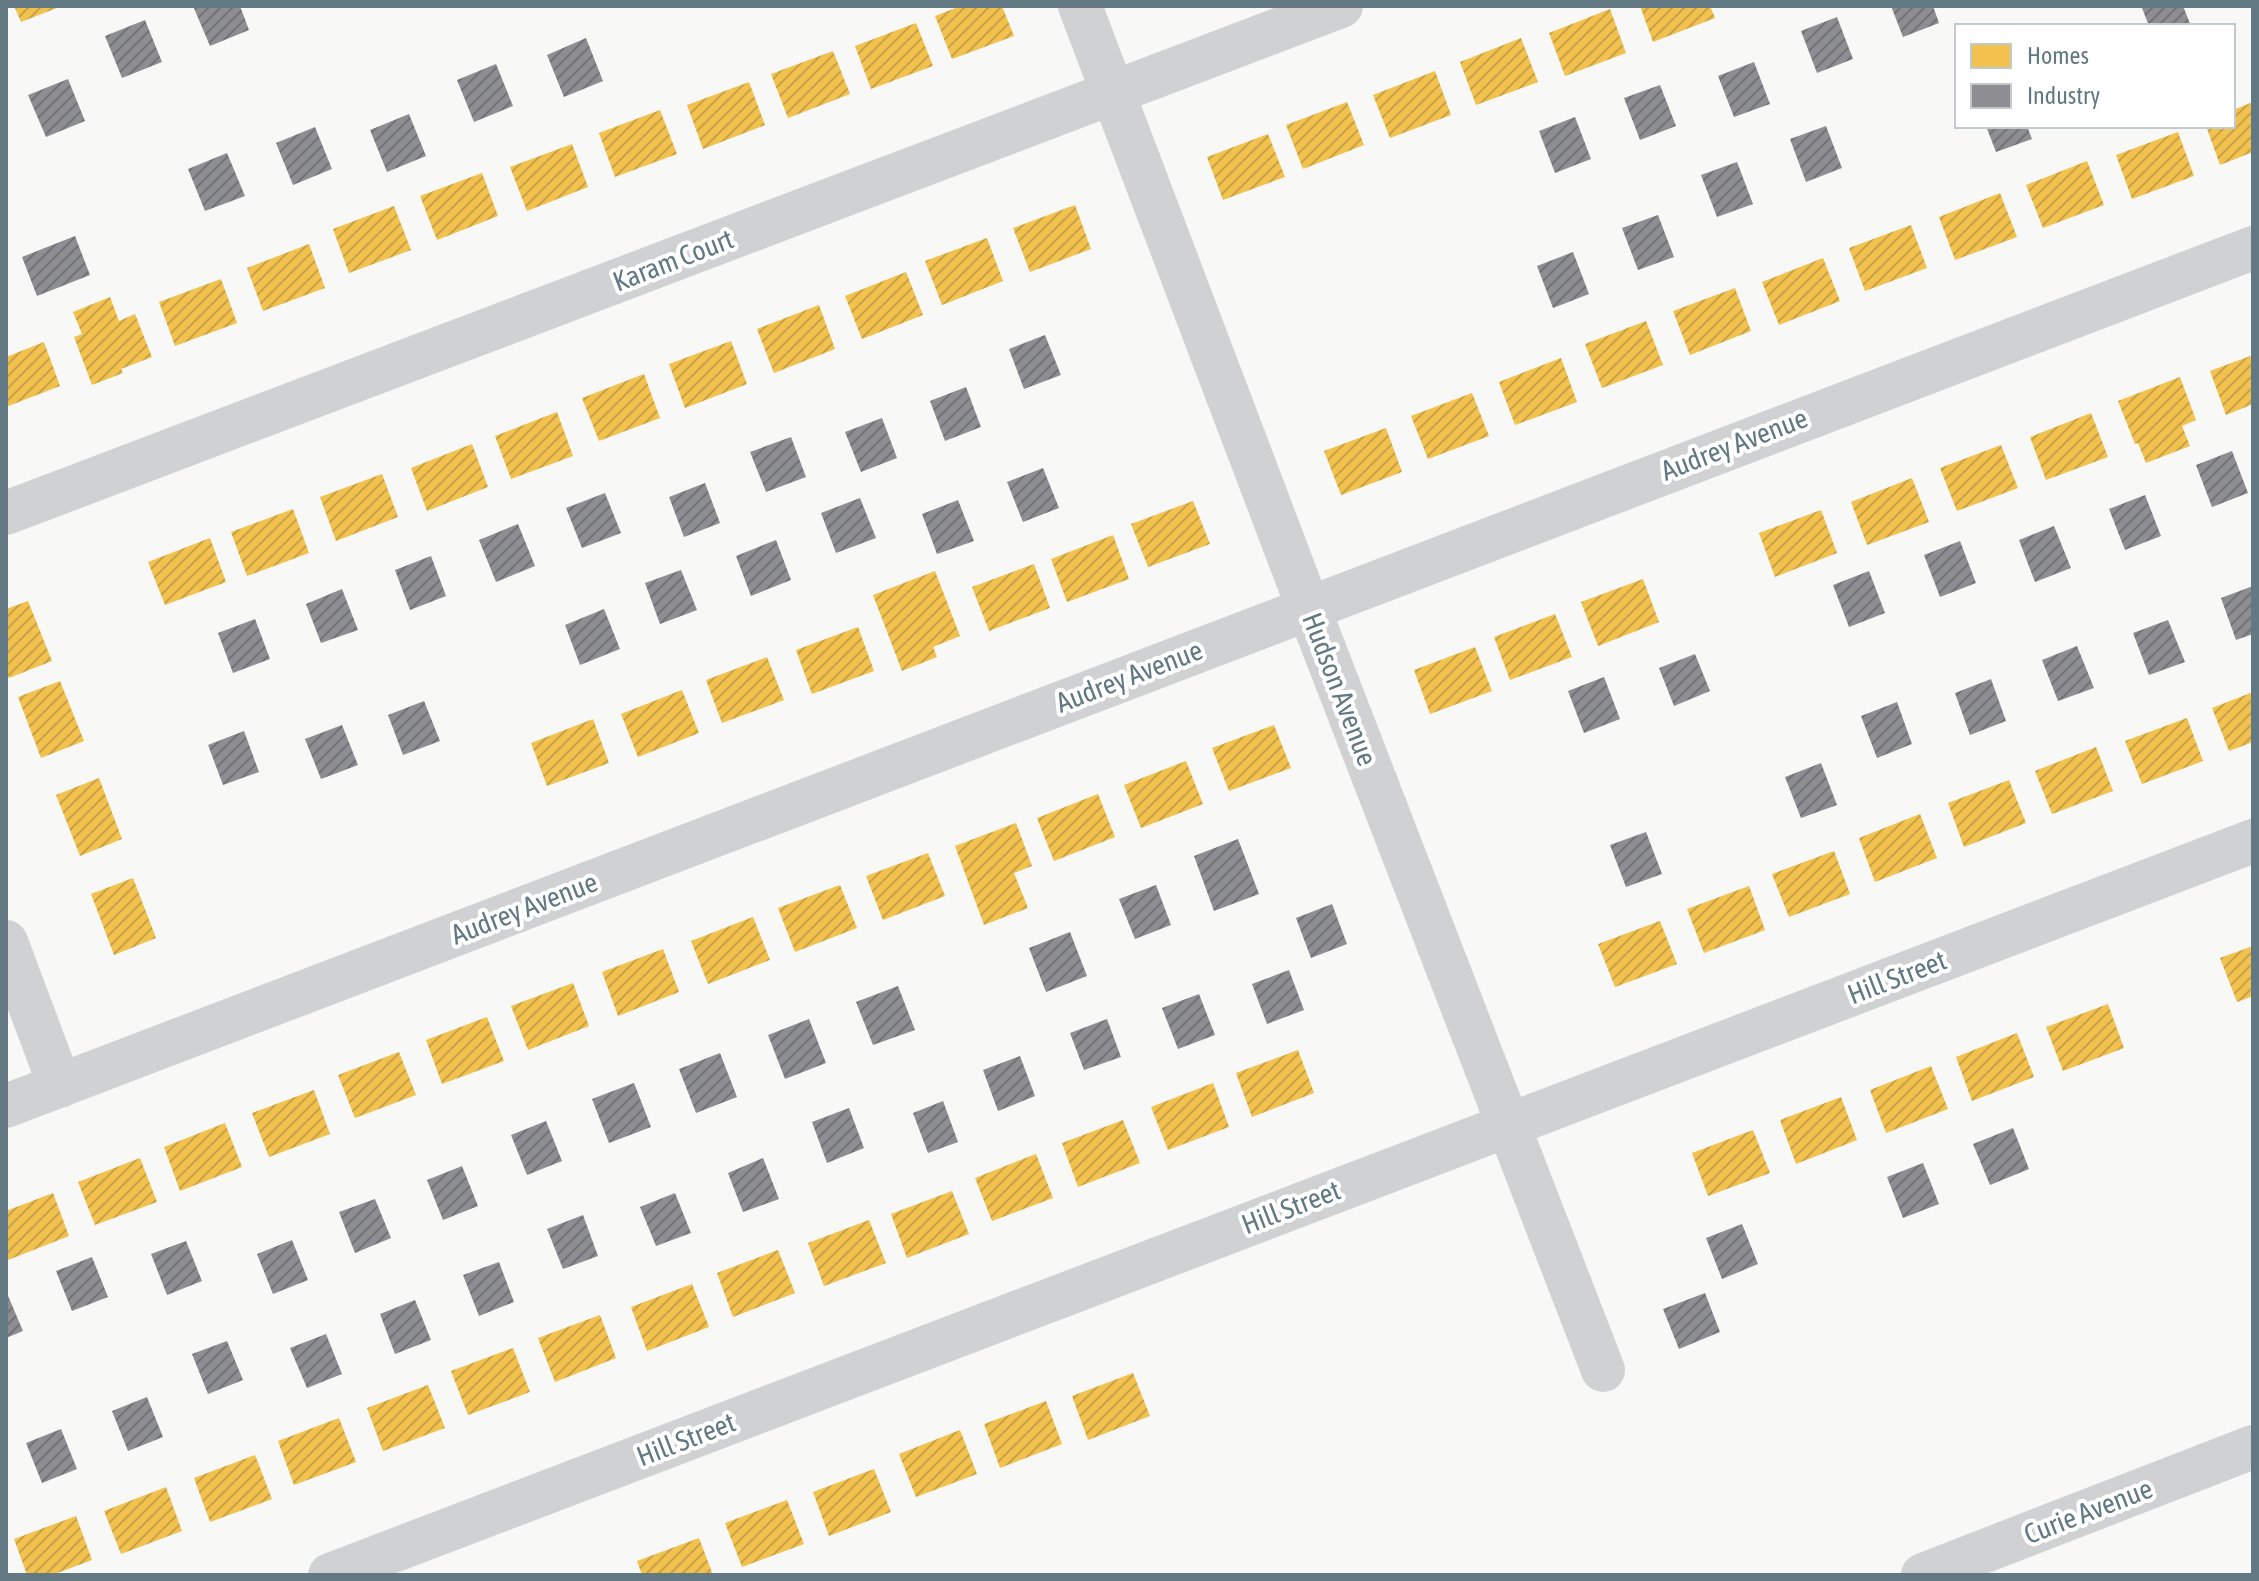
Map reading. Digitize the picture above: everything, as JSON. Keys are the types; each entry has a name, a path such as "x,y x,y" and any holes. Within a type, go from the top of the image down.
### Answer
{"street":[{"name":"Hudson Avenue","path":"1080,6 1603,1370"},
{"name":"Karam Court","path":"6,513 1341,6"},
{"name":"Audrey Avenue","path":"6,1106 2253,248"},
{"name":"Hill Street","path":"330,1575 2253,841"},
{"path":"6,942 60,1086"},
{"name":"Curie Avenue","path":"1923,1575 2253,1447"}],"building: Homes":[{"path":"14,6 62,6 21,22"},
{"path":"961,6 1002,6 1014,36 952,59 935,16"},
{"path":"1640,6 1710,6 1715,18 1653,42"},
{"path":"1610,9 1626,53 1565,76 1549,33"},
{"path":"916,23 933,66 871,89 855,46"},
{"path":"1521,38 1538,82 1476,105 1460,62"},
{"path":"833,51 850,94 788,118 771,74"},
{"path":"1435,71 1451,115 1390,138 1373,95"},
{"path":"749,82 765,125 703,149 687,105"},
{"path":"1347,102 1364,145 1303,169 1286,125"},
{"path":"2253,102 2253,152 2220,165 2207,128 2235,128 2235,109"},
{"path":"660,110 677,154 615,177 599,133"},
{"path":"2178,132 2194,176 2132,199 2116,155"},
{"path":"1268,134 1285,177 1223,200 1207,157"},
{"path":"572,144 588,187 527,211 510,167"},
{"path":"2087,161 2104,205 2043,228 2026,185"},
{"path":"482,173 498,216 437,240 420,196"},
{"path":"2000,193 2017,237 1955,260 1939,217"},
{"path":"1075,205 1091,249 1030,272 1013,228"},
{"path":"394,206 411,250 349,273 333,229"},
{"path":"1911,225 1927,268 1865,291 1849,248"},
{"path":"987,238 1003,281 942,305 925,261"},
{"path":"309,244 325,288 263,311 247,268"},
{"path":"1823,258 1840,301 1779,325 1762,282"},
{"path":"906,272 923,315 862,339 845,296"},
{"path":"221,279 237,323 175,346 159,302"},
{"path":"1735,288 1751,331 1690,355 1673,311"},
{"path":"110,297 119,321 135,314 152,357 92,385 74,337 82,334 73,312"},
{"path":"819,305 835,349 774,373 757,329"},
{"path":"1646,321 1663,365 1602,388 1585,344"},
{"path":"731,341 747,384 685,408 669,364"},
{"path":"44,342 60,386 6,407 6,357"},
{"path":"2253,355 2253,404 2226,415 2210,371"},
{"path":"1561,358 1577,402 1515,425 1499,382"},
{"path":"644,374 660,418 599,441 582,398"},
{"path":"2180,377 2196,420 2182,426 2190,446 2146,463 2118,401"},
{"path":"1472,393 1489,436 1428,459 1411,416"},
{"path":"557,412 573,456 511,479 495,436"},
{"path":"2091,413 2108,457 2046,480 2030,437"},
{"path":"1386,428 1402,472 1341,495 1324,451"},
{"path":"472,444 488,487 427,511 411,468"},
{"path":"2001,445 2018,488 1957,511 1940,468"},
{"path":"382,474 398,517 336,541 320,497"},
{"path":"1912,478 1929,522 1867,545 1851,502"},
{"path":"1193,501 1210,544 1148,567 1131,524"},
{"path":"293,509 309,553 247,576 231,532"},
{"path":"1821,510 1837,553 1775,577 1759,533"},
{"path":"1113,535 1129,579 1067,602 1051,559"},
{"path":"210,538 226,582 165,605 148,562"},
{"path":"1034,564 1050,608 989,631 972,587"},
{"path":"935,571 960,636 933,647 937,657 902,671 873,595"},
{"path":"1643,579 1659,622 1598,646 1581,602"},
{"path":"28,601 52,661 9,678 6,671 6,609"},
{"path":"1555,614 1572,657 1510,680 1494,637"},
{"path":"858,627 874,671 812,694 796,650"},
{"path":"1475,647 1492,691 1430,714 1414,670"},
{"path":"767,657 784,700 722,723 706,680"},
{"path":"60,681 84,741 41,758 18,697"},
{"path":"682,690 699,733 638,757 621,714"},
{"path":"2253,692 2253,742 2229,751 2212,708"},
{"path":"2187,718 2203,761 2142,784 2125,741"},
{"path":"593,719 609,763 547,786 531,743"},
{"path":"1274,725 1291,768 1229,791 1212,748"},
{"path":"2096,747 2113,791 2052,814 2035,771"},
{"path":"1186,761 1203,804 1141,828 1124,785"},
{"path":"99,778 122,839 80,856 56,795"},
{"path":"2009,780 2026,823 1964,847 1948,803"},
{"path":"1098,794 1115,837 1054,861 1037,818"},
{"path":"1920,814 1937,858 1875,882 1859,838"},
{"path":"1016,823 1032,866 1014,873 1028,908 984,925 955,846"},
{"path":"1834,851 1850,894 1789,917 1772,874"},
{"path":"928,853 945,896 883,920 866,876"},
{"path":"133,878 156,938 114,955 91,894"},
{"path":"840,885 857,928 795,952 778,908"},
{"path":"1749,886 1765,930 1704,953 1687,909"},
{"path":"753,917 770,960 708,984 691,941"},
{"path":"1660,921 1677,964 1615,987 1598,944"},
{"path":"2253,946 2253,996 2237,1002 2220,958"},
{"path":"663,949 679,992 618,1016 602,972"},
{"path":"573,983 589,1026 528,1050 511,1006"},
{"path":"2108,1004 2124,1048 2063,1071 2046,1027"},
{"path":"487,1017 504,1061 442,1084 426,1040"},
{"path":"2017,1033 2034,1077 1972,1101 1956,1057"},
{"path":"1298,1050 1314,1093 1252,1117 1236,1073"},
{"path":"399,1052 416,1095 355,1118 338,1075"},
{"path":"1931,1066 1948,1109 1886,1133 1870,1090"},
{"path":"1213,1083 1229,1127 1168,1150 1151,1107"},
{"path":"314,1090 330,1134 269,1157 252,1113"},
{"path":"1841,1097 1857,1140 1796,1164 1780,1120"},
{"path":"1123,1120 1140,1163 1078,1187 1062,1143"},
{"path":"225,1123 242,1167 180,1191 164,1147"},
{"path":"1753,1130 1770,1173 1708,1196 1692,1153"},
{"path":"1036,1154 1053,1198 992,1221 975,1178"},
{"path":"140,1158 157,1202 95,1225 78,1182"},
{"path":"952,1191 969,1234 907,1258 891,1214"},
{"path":"53,1193 69,1236 8,1260 6,1211"},
{"path":"869,1220 886,1263 824,1286 808,1243"},
{"path":"778,1250 795,1293 733,1317 717,1273"},
{"path":"692,1284 709,1327 647,1351 631,1307"},
{"path":"600,1315 616,1358 555,1382 538,1338"},
{"path":"513,1348 530,1392 468,1415 451,1371"},
{"path":"1133,1373 1150,1416 1088,1440 1072,1396"},
{"path":"428,1385 445,1428 383,1451 367,1408"},
{"path":"1046,1401 1062,1444 1000,1468 984,1424"},
{"path":"339,1418 356,1462 294,1485 278,1441"},
{"path":"960,1430 977,1474 916,1497 899,1454"},
{"path":"255,1455 272,1499 210,1522 194,1478"},
{"path":"874,1469 891,1512 829,1536 813,1492"},
{"path":"166,1487 182,1531 121,1554 104,1511"},
{"path":"787,1500 804,1544 742,1567 725,1523"},
{"path":"76,1516 92,1560 52,1575 27,1575 14,1539"},
{"path":"699,1538 713,1575 642,1575 637,1561"}],"building: Industry":[{"path":"193,6 240,6 249,30 210,46"},
{"path":"1891,6 1933,6 1939,23 1903,37"},
{"path":"2183,6 2190,24 2148,24 2142,8"},
{"path":"1837,17 1853,59 1817,73 1801,31"},
{"path":"145,20 162,62 122,78 105,36"},
{"path":"586,38 603,81 564,97 547,55"},
{"path":"1754,62 1770,104 1734,117 1718,76"},
{"path":"496,64 513,106 474,122 457,80"},
{"path":"68,79 85,121 46,137 28,95"},
{"path":"1660,85 1676,126 1640,140 1624,98"},
{"path":"409,114 426,156 387,172 370,130"},
{"path":"1575,117 1591,159 1555,173 1539,131"},
{"path":"1826,126 1842,168 1806,182 1790,139"},
{"path":"315,127 332,169 293,185 276,143"},
{"path":"1987,128 2028,128 2032,139 1996,152"},
{"path":"227,153 245,196 205,211 188,169"},
{"path":"1737,162 1753,204 1717,217 1701,175"},
{"path":"1658,215 1674,257 1638,270 1622,228"},
{"path":"75,236 90,275 37,296 22,257"},
{"path":"1573,252 1589,294 1553,308 1537,266"},
{"path":"1045,335 1061,375 1024,389 1009,349"},
{"path":"966,387 981,427 945,441 930,401"},
{"path":"882,418 897,458 861,472 845,432"},
{"path":"791,437 806,477 766,492 750,452"},
{"path":"2232,451 2248,493 2212,507 2196,465"},
{"path":"1043,468 1059,508 1023,522 1007,482"},
{"path":"705,483 720,523 684,537 669,497"},
{"path":"605,493 621,533 582,548 566,508"},
{"path":"2145,495 2161,536 2125,550 2109,509"},
{"path":"860,498 876,538 836,553 821,513"},
{"path":"958,500 974,541 937,554 922,514"},
{"path":"518,524 535,566 496,582 479,540"},
{"path":"2054,526 2071,568 2035,582 2019,540"},
{"path":"776,540 791,580 751,596 736,556"},
{"path":"1960,541 1976,583 1940,597 1924,555"},
{"path":"431,556 446,596 410,610 395,570"},
{"path":"681,570 697,610 660,624 645,583"},
{"path":"1869,571 1885,613 1849,627 1833,585"},
{"path":"2253,586 2253,634 2236,640 2221,598"},
{"path":"342,589 358,630 321,643 306,604"},
{"path":"604,609 620,649 580,665 565,625"},
{"path":"255,619 270,659 233,673 218,633"},
{"path":"2168,620 2185,662 2149,675 2133,633"},
{"path":"2077,646 2094,688 2058,701 2042,660"},
{"path":"1695,654 1710,691 1674,706 1659,668"},
{"path":"1604,677 1620,719 1584,733 1568,691"},
{"path":"1991,679 2006,721 1970,735 1955,693"},
{"path":"424,701 440,741 403,755 388,715"},
{"path":"1897,702 1912,744 1877,758 1861,716"},
{"path":"342,725 358,765 321,779 305,739"},
{"path":"244,731 259,772 223,785 208,745"},
{"path":"1821,763 1837,805 1801,818 1785,777"},
{"path":"1646,832 1662,874 1626,887 1610,845"},
{"path":"1238,839 1259,894 1214,911 1194,856"},
{"path":"1156,885 1171,925 1135,939 1119,899"},
{"path":"1332,904 1347,944 1311,958 1296,918"},
{"path":"1070,932 1087,976 1046,992 1029,948"},
{"path":"1289,970 1304,1010 1267,1024 1252,984"},
{"path":"898,986 915,1030 873,1045 856,1002"},
{"path":"1199,994 1215,1035 1178,1049 1162,1008"},
{"path":"809,1019 826,1063 785,1079 768,1035"},
{"path":"1107,1019 1121,1057 1084,1070 1070,1033"},
{"path":"720,1053 737,1097 696,1113 679,1069"},
{"path":"1020,1056 1035,1096 998,1111 983,1070"},
{"path":"634,1083 651,1127 609,1143 592,1099"},
{"path":"943,1101 958,1142 928,1153 913,1113"},
{"path":"849,1108 864,1148 827,1163 812,1122"},
{"path":"546,1121 562,1161 527,1175 511,1135"},
{"path":"2013,1128 2029,1169 1990,1185 1973,1144"},
{"path":"763,1158 779,1199 743,1212 728,1173"},
{"path":"1923,1163 1939,1204 1903,1218 1887,1177"},
{"path":"462,1166 478,1206 443,1220 427,1180"},
{"path":"675,1193 691,1233 656,1246 640,1207"},
{"path":"375,1199 391,1238 355,1253 339,1212"},
{"path":"583,1215 598,1256 563,1269 547,1229"},
{"path":"1742,1224 1758,1264 1722,1279 1706,1238"},
{"path":"292,1240 308,1280 273,1294 257,1254"},
{"path":"186,1241 202,1281 167,1295 151,1254"},
{"path":"92,1257 108,1297 72,1311 56,1271"},
{"path":"499,1262 514,1302 479,1316 463,1275"},
{"path":"6,1291 23,1331 6,1338"},
{"path":"1705,1293 1720,1332 1679,1349 1663,1309"},
{"path":"415,1300 431,1340 395,1354 380,1314"},
{"path":"326,1334 342,1374 307,1388 290,1348"},
{"path":"227,1341 243,1380 208,1394 192,1354"},
{"path":"147,1397 163,1437 128,1451 112,1411"},
{"path":"61,1429 77,1469 42,1483 26,1443"}]}
